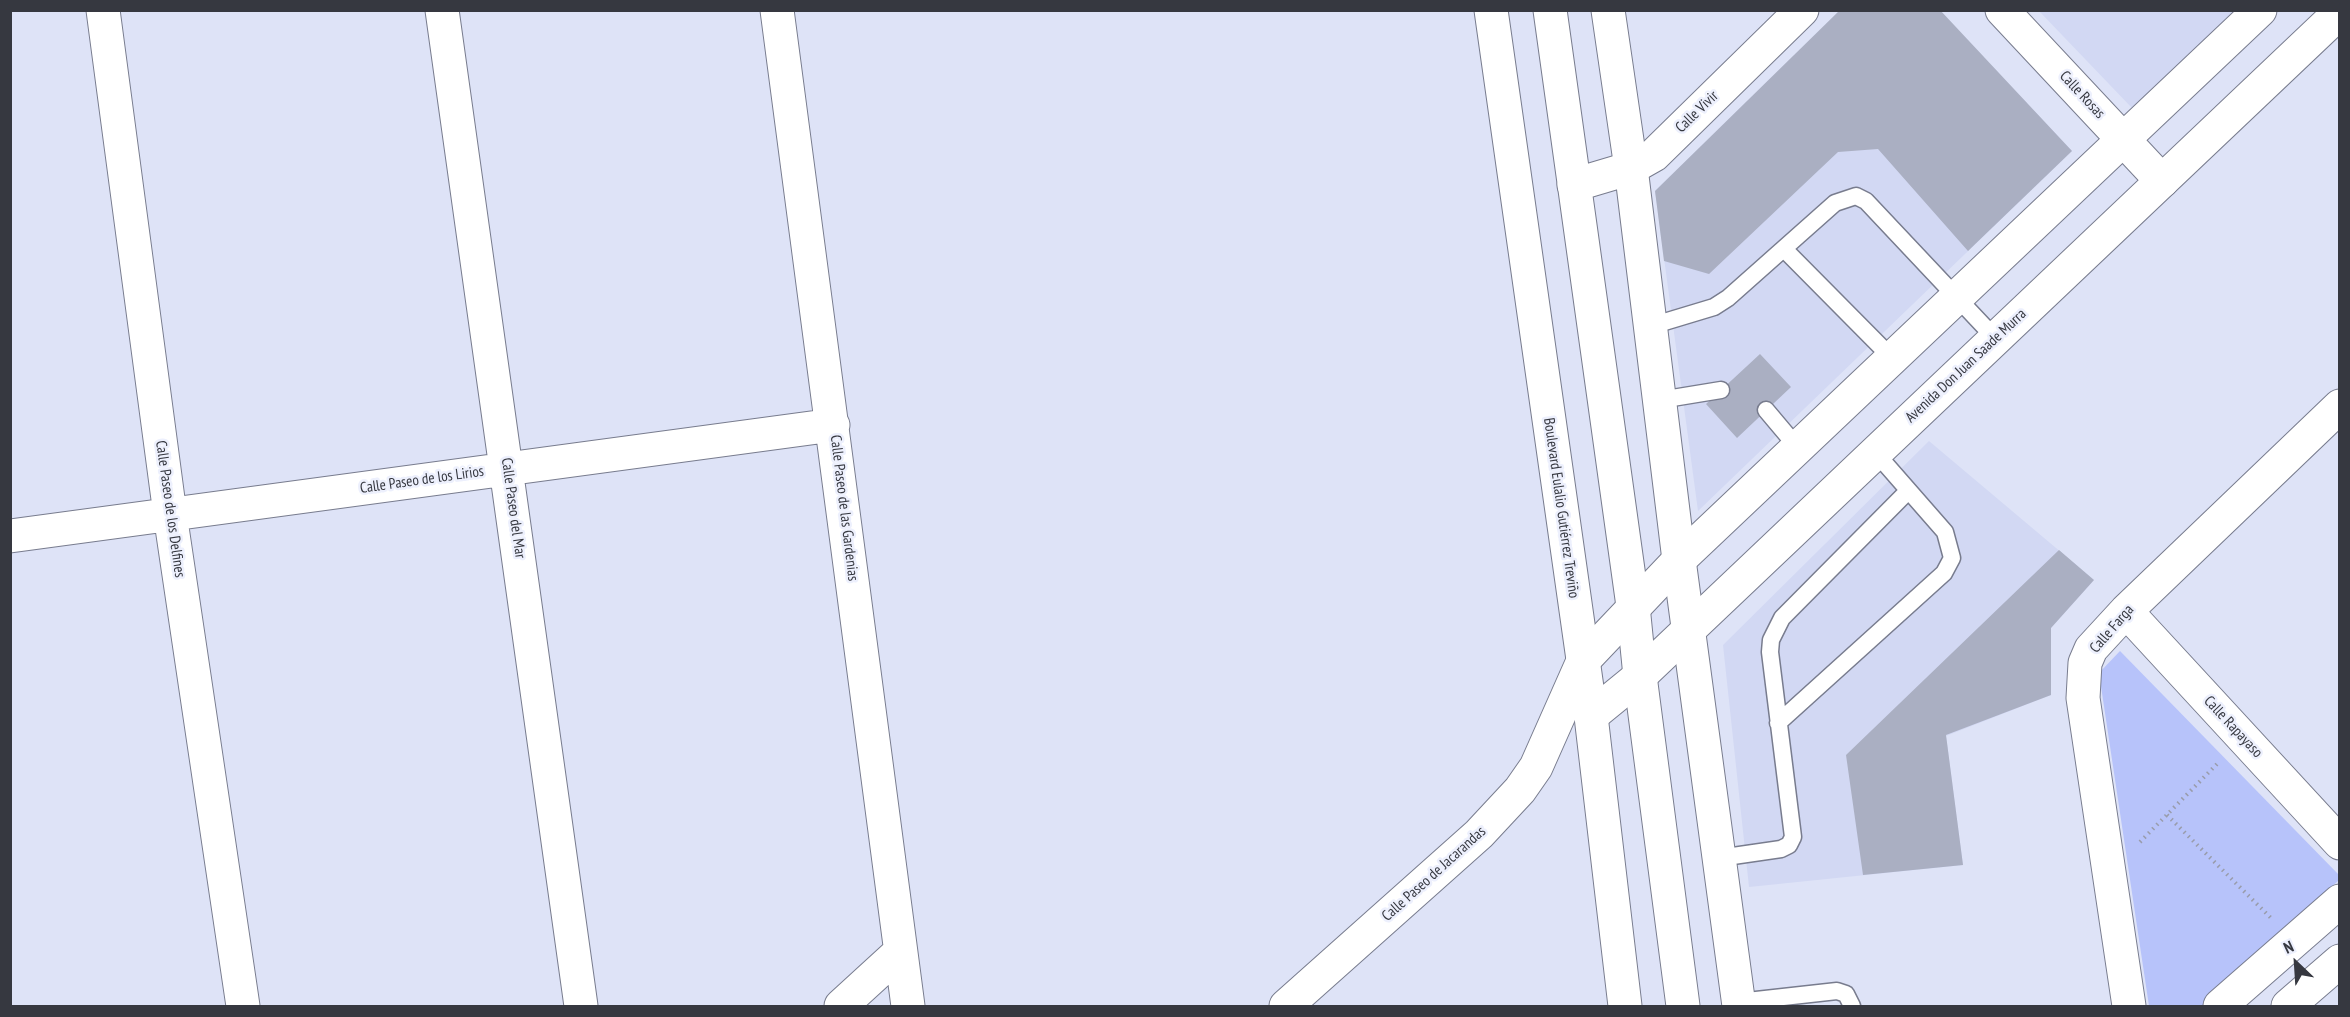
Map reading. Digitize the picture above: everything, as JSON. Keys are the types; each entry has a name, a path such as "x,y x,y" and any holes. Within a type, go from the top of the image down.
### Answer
{"street":[{"name":"Calle Paseo de los Delfines","path":"103,10 170,514 243,1006"},
{"name":"Calle Paseo del Mar","path":"442,10 581,1006"},
{"name":"Calle Paseo de las Gardenias","path":"777,10 908,1006"},
{"name":"Boulevard Eulalio Gutiérrez Treviño","path":"1491,10 1591,716 1625,1006"},
{"path":"1550,10 1633,606 1683,1006"},
{"path":"1608,10 1631,168 1679,560 1739,1004"},
{"name":"Calle Vivir","path":"1574,185 1631,168 1653,155 1802,10"},
{"name":"Calle Rosas","path":"2002,10 2162,181"},
{"path":"1583,661 1679,560 2260,10"},
{"name":"Avenida Don Juan Saade Murra","path":"1591,716 1640,676 2340,12"},
{"name":"Calle Farga","path":"2129,1006 2082,682 2085,663 2091,649 2127,610 2337,414"},
{"name":"Calle Paseo de los Lirios","path":"10,536 833,425"},
{"name":"Calle Rapayaso","path":"2127,610 2340,843"},
{"name":"Calle Paseo de Jacarandas","path":"1286,1006 1479,834 1513,798 1536,767 1583,661"},
{"path":"1555,721 1591,716"},
{"path":"2220,1006 2340,902"},
{"path":"841,1006 900,952"},
{"path":"2288,1006 2340,961"}],"lane":[{"path":"1651,326 1714,307 1835,203 1856,196 1866,201 1958,296 1995,338"},
{"path":"1784,249 1893,359"},
{"path":"1660,400 1721,390"},
{"path":"1766,410 1798,448"},
{"path":"1778,723 1944,573 1952,558 1945,532 1875,452"},
{"path":"1719,858 1781,849 1789,845 1793,837 1770,652 1775,630 1782,618 1908,491"},
{"path":"1739,1004 1837,991 1846,994 1852,1006"}],"path":[{"path":"2134,847 2224,757"},
{"path":"2167,815 2276,923"}],"shaded area":[{"path":"1840,11 1940,11 2072,151 1698,511 1655,191"},
{"path":"2039,11 2235,11 2132,108"},
{"path":"1929,441 2094,580 2051,628 2051,695 1946,736 1963,865 1749,887 1723,645"},
{"path":"2120,651 2339,875 2339,880 2204,1006 2149,1006 2099,673"}],"building":[{"path":"1840,10 1940,10 2072,151 1968,251 1878,149 1838,152 1709,274 1664,261 1655,191"},
{"path":"1760,354 1791,387 1737,438 1706,404"},
{"path":"2059,550 2094,580 2051,628 2051,695 1946,735 1963,865 1863,875 1846,755"}]}
